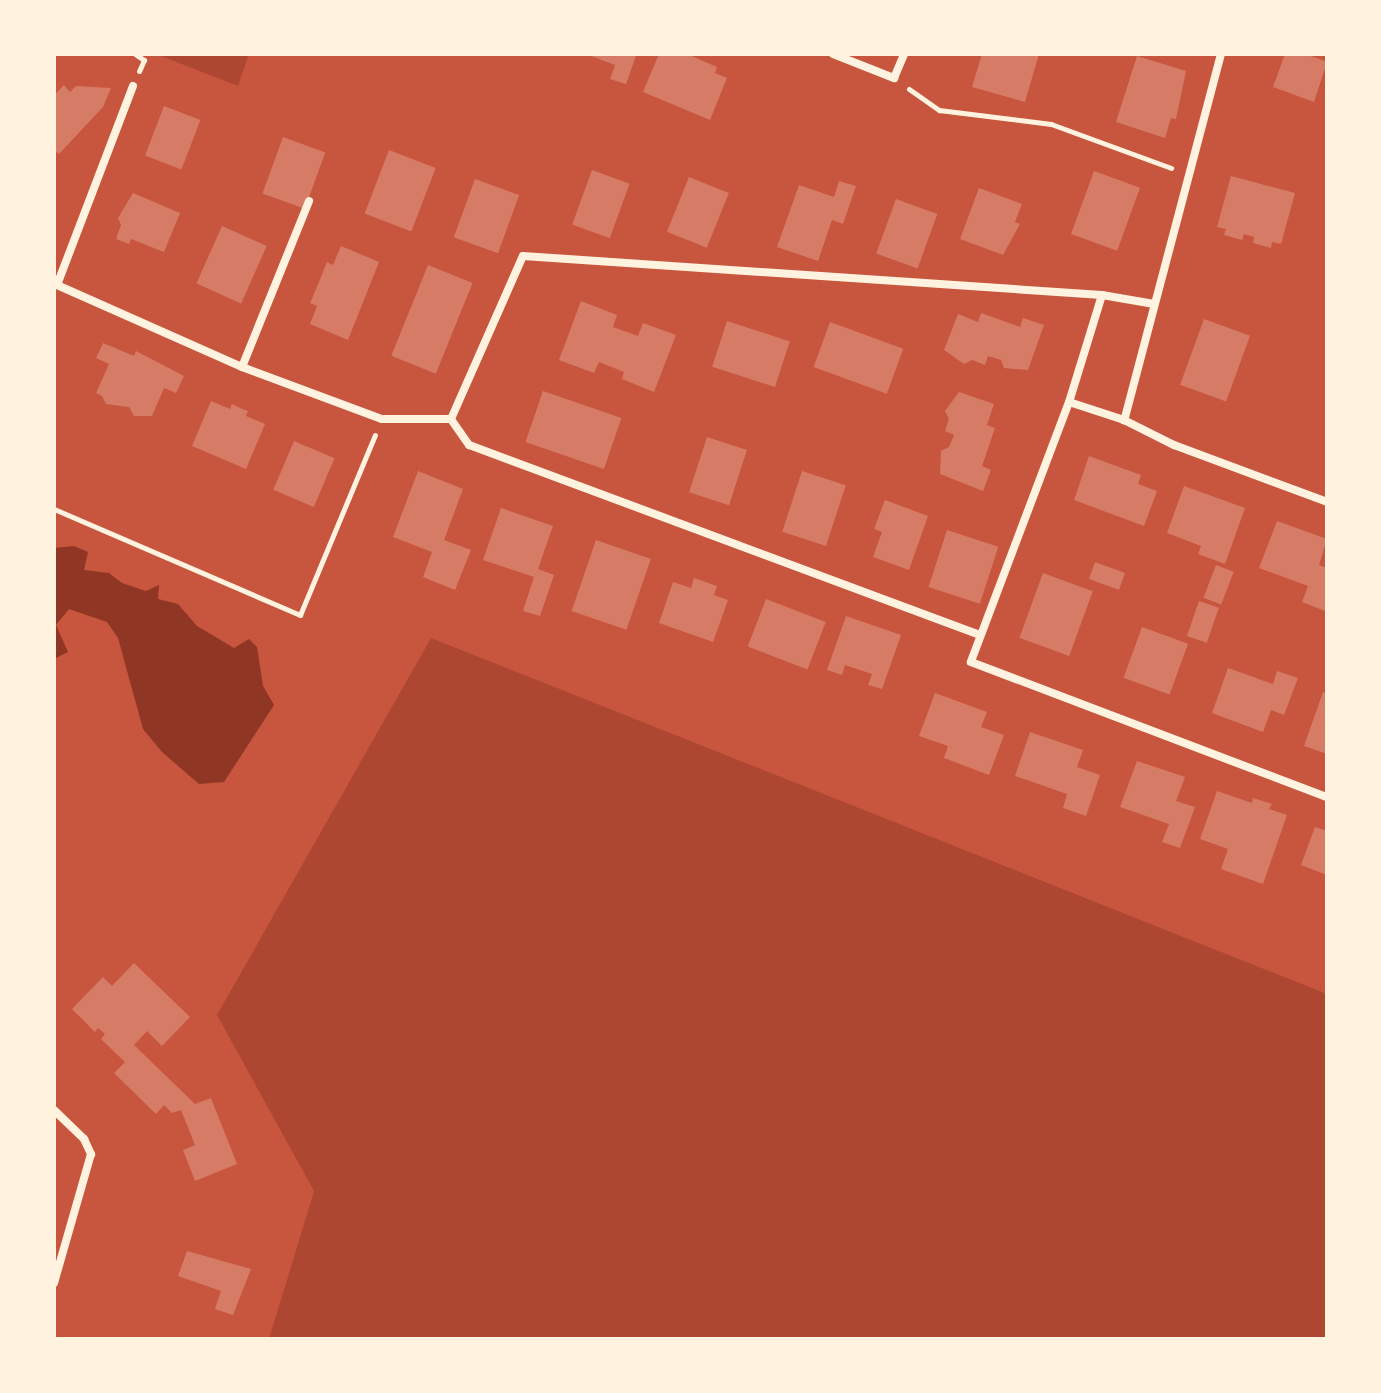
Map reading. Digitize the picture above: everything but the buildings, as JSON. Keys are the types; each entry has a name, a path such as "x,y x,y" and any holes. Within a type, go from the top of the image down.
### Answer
{"street":[{"path":"833,54 894,78 904,54"},
{"path":"1124,420 1221,54"},
{"path":"133,86 56,285 242,367 382,419 451,419"},
{"path":"242,367 309,201"},
{"path":"451,419 523,256 1102,295 1154,304"},
{"path":"1102,295 1069,402 971,662 1327,797"},
{"path":"1069,402 1124,420 1174,445 1327,502"},
{"path":"451,419 469,445 980,635"},
{"path":"54,1110 84,1139 91,1154 54,1283"}],"path":[{"path":"894,78 939,110 1051,124 1191,176"},
{"path":"54,509 300,615 382,419"}],"shaded area":[{"path":"156,54 249,54 238,86"},
{"path":"74,546 88,552 84,570 109,573 122,583 146,591 159,585 158,599 178,604 197,626 234,648 249,639 257,647 263,686 274,705 224,782 199,784 162,752 143,729 118,638 107,622 69,609 56,625 68,652 54,659 54,548"},
{"path":"431,638 1327,994 1327,1339 269,1339 314,1191 217,1015"}]}
